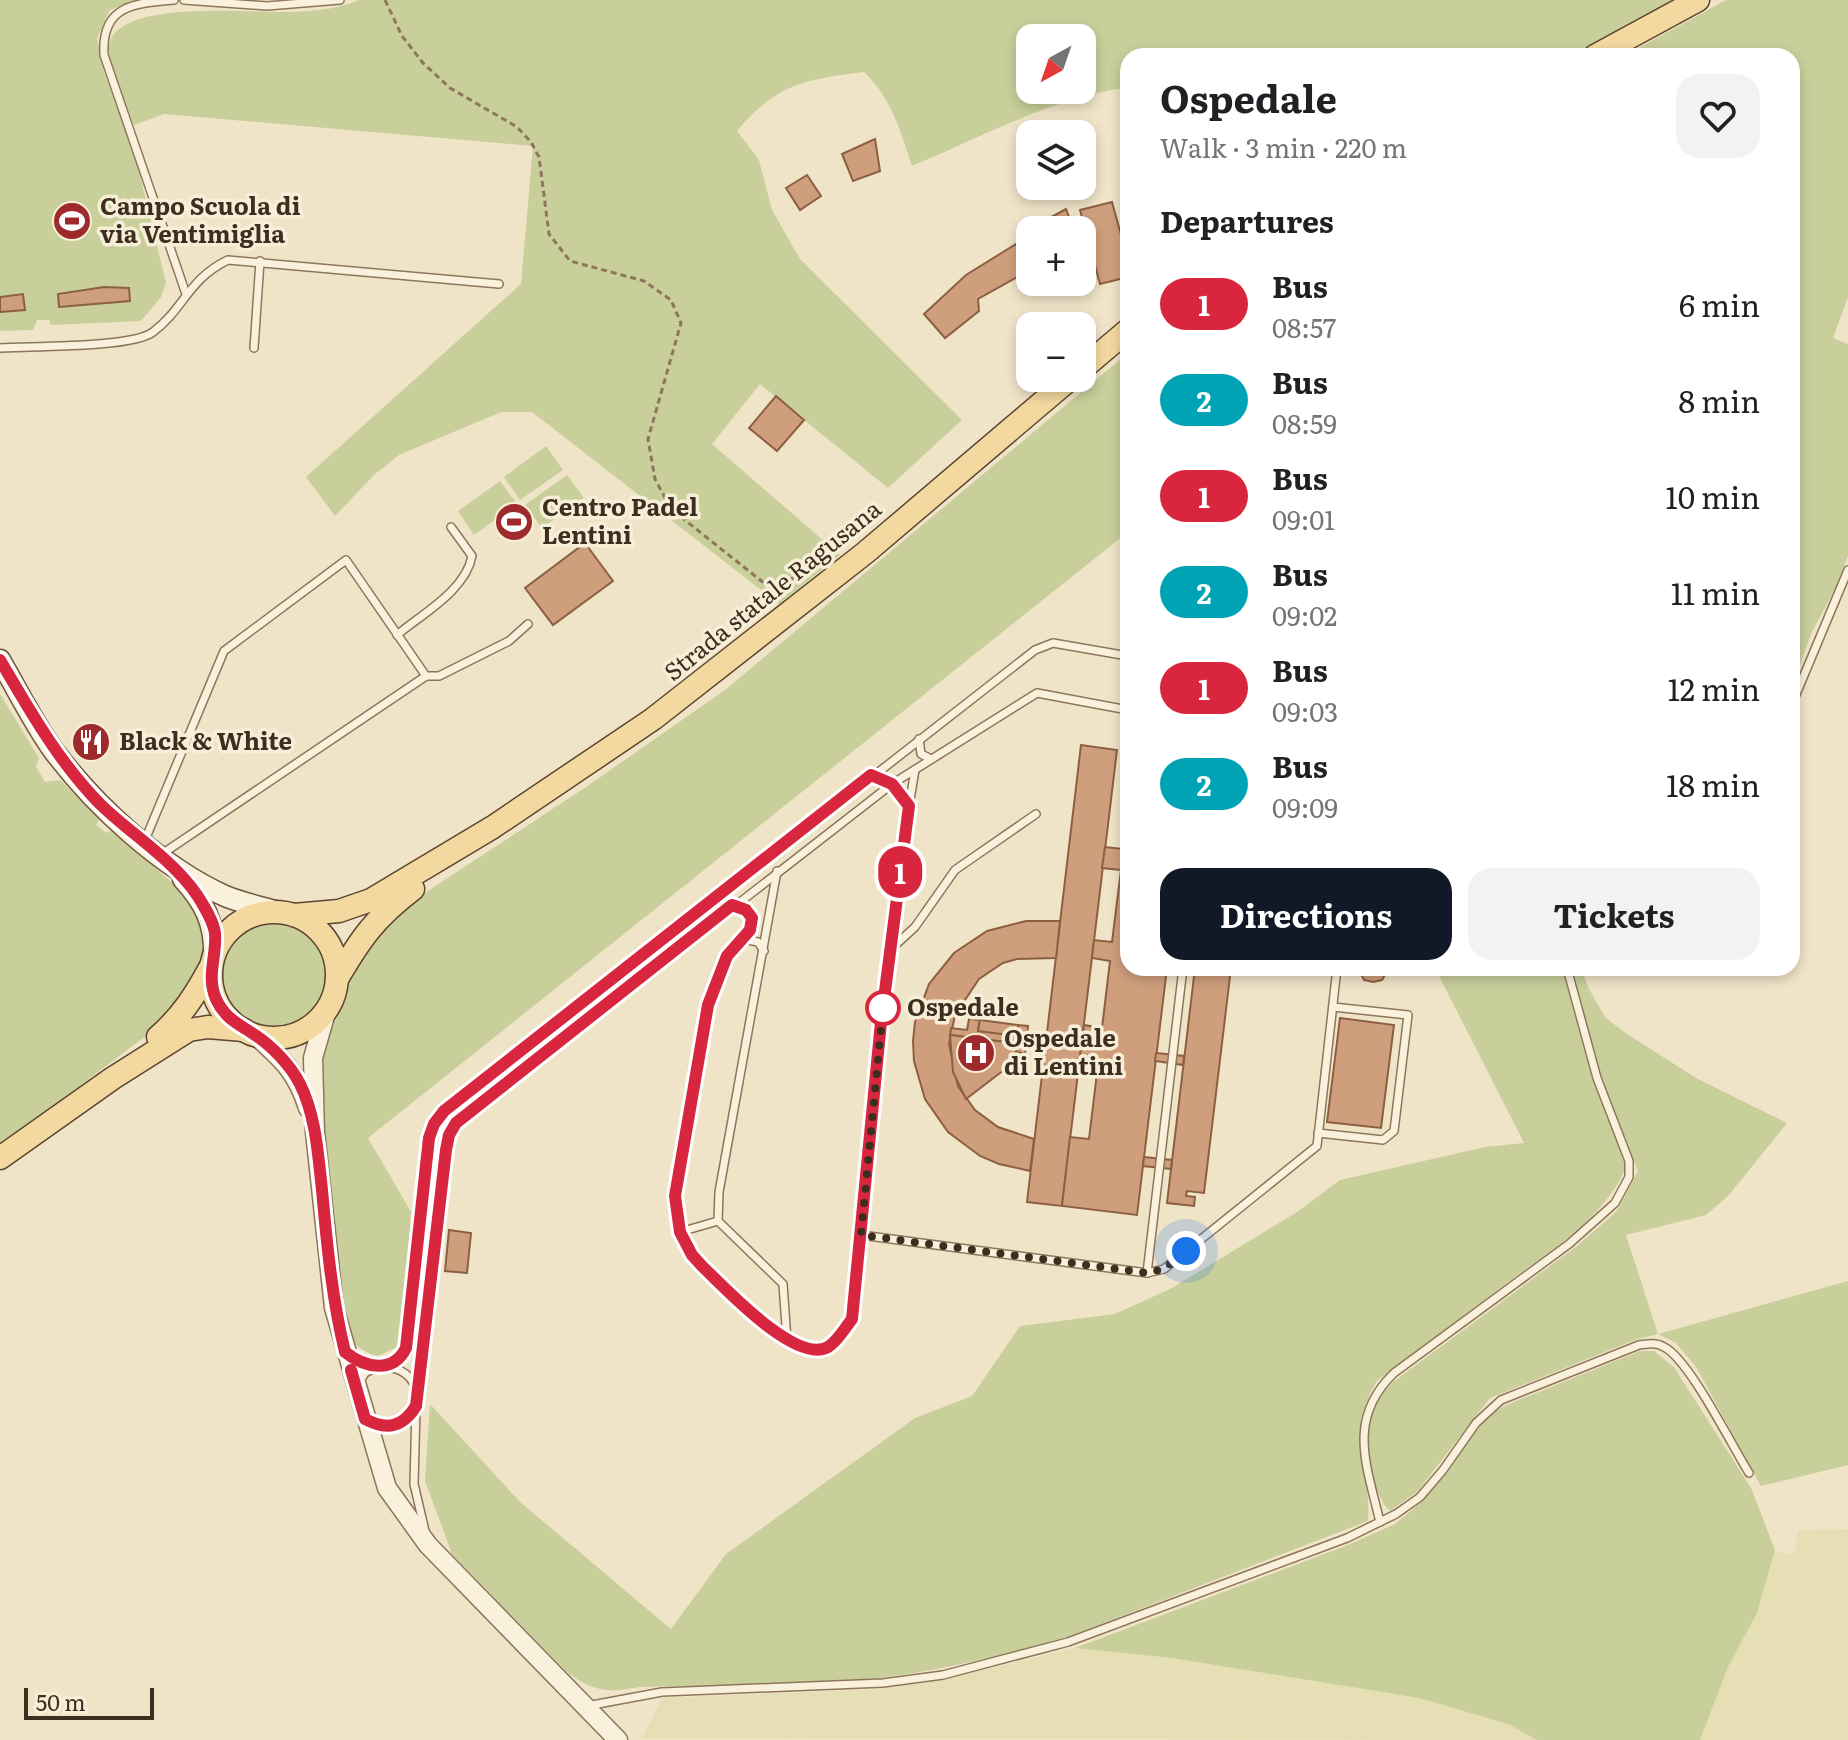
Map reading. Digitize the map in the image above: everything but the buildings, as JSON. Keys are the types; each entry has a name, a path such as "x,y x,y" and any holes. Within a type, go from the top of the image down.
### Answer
{"main road":[{"path":"1610,48 1698,0"},
{"path":"1096,357 1120,337"},
{"name":"Strada statale Ragusana","path":"493,827 653,719 763,636 1054,392"},
{"path":"0,660 52,748 102,806 164,858 229,898 286,913 313,925 328,942 335,957 337,979"},
{"path":"113,1078 177,1021 193,999 221,940 236,924 256,914 339,911 371,900 493,827"},
{"path":"0,1158 113,1078 189,1030 208,1027 277,1038 293,1035 313,1025 327,1009 337,979 380,914 493,827"},
{"path":"164,858 196,894 212,920 211,982 218,1003 231,1021 250,1033"}],"street":[{"path":"327,1009 313,1058 315,1132 334,1308 387,1488 428,1545 618,1740"},
{"path":"250,1033 289,1066 301,1085 315,1132"}],"lane":[{"path":"174,0 119,11 105,29 103,40 104,55 186,294"},
{"path":"184,0 267,6 340,0"},
{"path":"0,348 132,341 153,333 207,270 228,260 499,284"},
{"path":"254,348 260,261"},
{"path":"397,635 460,583 470,567 472,556 451,527"},
{"path":"144,842 224,651 346,560 426,676"},
{"path":"1800,685 1848,570"},
{"path":"164,858 426,676 439,676 509,641 528,624"},
{"path":"391,1365 401,1358 406,1348 429,1138 434,1124 444,1111 1035,650 1053,643 1120,655"},
{"path":"428,1545 414,1484 417,1390 446,1150 456,1123 777,870 892,784 931,759 1037,693 1120,709"},
{"path":"919,739 918,749 931,759"},
{"path":"732,905 746,910 752,918 750,930 727,956 708,1005 675,1196 680,1232 692,1255 702,1266 787,1340 811,1350 827,1348 852,1319 890,950 915,770"},
{"path":"871,775 892,784 909,806"},
{"path":"890,950 915,927 955,870 1036,814"},
{"path":"777,870 719,1192 718,1221 783,1284 787,1340"},
{"path":"743,939 758,942 764,951"},
{"path":"1147,1273 1182,976"},
{"path":"861,1235 1147,1273 1164,1269 1317,1146 1336,976"},
{"path":"1380,1522 1363,1439 1372,1398 1394,1373 1569,1244 1615,1203 1629,1177 1629,1161 1597,1078 1569,976"},
{"path":"1318,1133 1383,1140 1394,1131 1408,1015 1333,1007"},
{"path":"680,1232 718,1221"},
{"path":"585,1707 662,1692 849,1686 943,1675 1068,1642 1347,1538 1380,1522 1420,1497 1476,1423 1501,1400 1639,1345 1666,1347 1685,1367 1749,1473"},
{"path":"345,1352 366,1365 391,1365 412,1378 417,1390"},
{"path":"356,1387 365,1373 380,1365"},
{"path":"365,1419 379,1427 394,1427 408,1419 416,1406"}],"path":[{"path":"385,0 402,36 423,63 450,88 517,127 531,142 539,157 549,234 570,261 644,281 671,300 681,323 648,439 655,479 671,509 774,591 851,538"}],"shaded area":[{"path":"1848,1529 1848,1740 1700,1740 1728,1667 1757,1613 1775,1550 1786,1555 1795,1551 1798,1530"},
{"path":"1075,1648 1172,1658 1419,1698 1508,1724 1537,1740 642,1738 662,1698 885,1689 946,1679"}],"green space":[{"name":"Campo Scuola di via Ventimiglia","path":"0,0 138,0 110,10 97,38 104,72 135,155 166,283 161,297 141,321 51,325 49,320 37,320 33,330 0,331"},
{"path":"359,0 1675,0 1586,48 1120,48 1120,89 1096,94 1096,24 1016,24 1016,104 1058,104 912,166 888,104 864,72 793,86 765,103 737,131 759,160 772,210 800,259 962,420 888,488 760,384 712,444 840,555 779,604 532,412 501,412 399,455 375,474 335,516 306,477 521,284 533,146 164,114 134,125 110,57 109,49 115,33 130,23 179,12 301,12"},
{"path":"1726,0 1848,0 1848,297 1833,338 1848,344 1848,556 1800,665 1800,48 1639,48"},
{"path":"1120,360 1120,538 368,1138 411,1212 403,1328 397,1347 378,1356 360,1348 345,1322 322,1142 319,1060 348,973 396,912 586,787 725,690 1081,392 1096,392 1096,380"},
{"path":"546,446 563,470 520,500 504,477"},
{"path":"567,475 584,498 542,528 525,505"},
{"path":"500,481 517,504 474,535 458,511"},
{"path":"0,694 39,758 36,767 45,782 60,780 100,819 96,825 106,833 113,830 188,897 206,935 198,971 163,1023 0,1146"},
{"path":"275,923 295,927 312,938 323,955 327,975 323,995 312,1012 295,1023 275,1027 255,1023 238,1012 227,995 223,975 227,955 238,938 255,927"},
{"path":"1439,976 1564,976 1592,1078 1626,1167 1616,1186 1603,1204 1571,1235 1377,1381 1361,1419 1368,1521 1070,1636 932,1670 848,1681 619,1690 592,1687 566,1671 452,1554 425,1481 430,1404 520,1502 671,1629 726,1554 915,1418 972,1396 1020,1326 1115,1314 1172,1288 1297,1212 1340,1180 1485,1147 1524,1143"},
{"path":"1573,976 1584,976 1605,1017 1624,1032 1696,1078 1787,1123 1729,1195 1706,1215 1626,1235 1658,1334 1635,1340 1490,1398 1417,1492 1390,1511 1378,1493 1369,1450 1369,1423 1378,1400 1393,1382 1577,1246 1617,1211 1638,1171 1602,1078"},
{"path":"1848,1281 1848,1465 1761,1486 1696,1367 1676,1343 1658,1334"},
{"path":"1640,1351 1654,1351 1674,1367 1751,1488 1775,1550 1757,1613 1728,1667 1700,1740 1537,1740 1508,1724 1419,1698 1172,1658 1075,1648 1348,1545 1395,1524 1419,1504 1448,1472 1482,1420 1504,1406"}],"bus line":[{"name":"1","path":"0,660 52,748 79,782 102,806 167,861 196,894 212,920 215,933 211,976 218,1003 231,1021 255,1035 289,1066 301,1085 315,1132 334,1308 345,1352 366,1365 391,1365 401,1358 406,1348 429,1138 434,1124 444,1111 871,775 892,784 909,806 881,1022 852,1319 839,1337 827,1348 811,1350 787,1340 702,1266 692,1255 680,1232 675,1196 708,1005 727,956 750,930 752,918 746,910 732,905 456,1123 446,1150 416,1406 408,1419 394,1427 379,1427 365,1419 351,1370"}],"place":[{"name":"Campo Scuola di via Ventimiglia","path":"72,221"},
{"name":"Centro Padel Lentini","path":"514,522"},
{"name":"Black & White","path":"91,742"},
{"name":"Ospedale","path":"883,1008"},
{"name":"Ospedale di Lentini","path":"976,1053"}],"route":[{"path":"883,1008 884,998 861,1235 1147,1273 1164,1269 1186,1251"}]}
